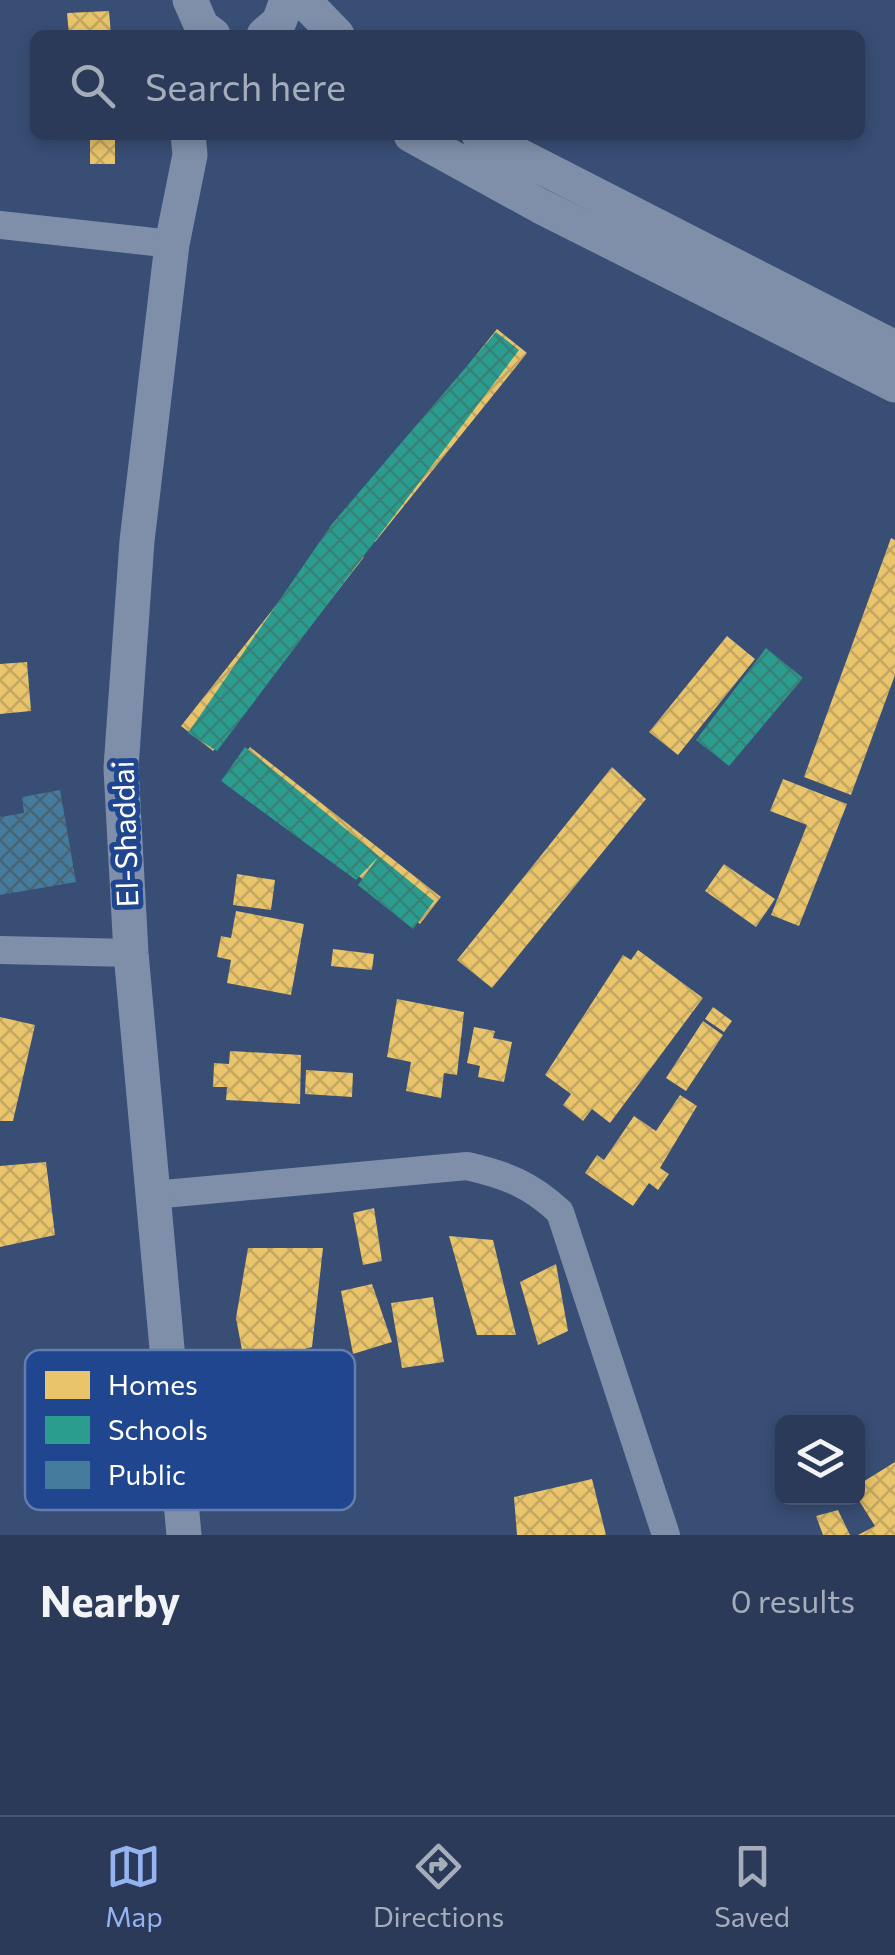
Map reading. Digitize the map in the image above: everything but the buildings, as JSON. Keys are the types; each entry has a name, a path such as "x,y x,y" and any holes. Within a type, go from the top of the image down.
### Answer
{"street":[{"path":"269,30 278,22 286,0"},
{"path":"303,0 332,30"},
{"path":"420,140 540,206 782,311 895,348"},
{"path":"488,140 782,311 895,385"},
{"name":"El-Shaddai","path":"167,1350 131,952 121,768 137,541 172,244 193,142"},
{"path":"0,225 172,244"},
{"path":"0,950 131,952"},
{"path":"153,1195 467,1166 507,1175 532,1187 560,1212 666,1535"},
{"name":"El-Shaddai","path":"182,1510 184,1535"}]}
